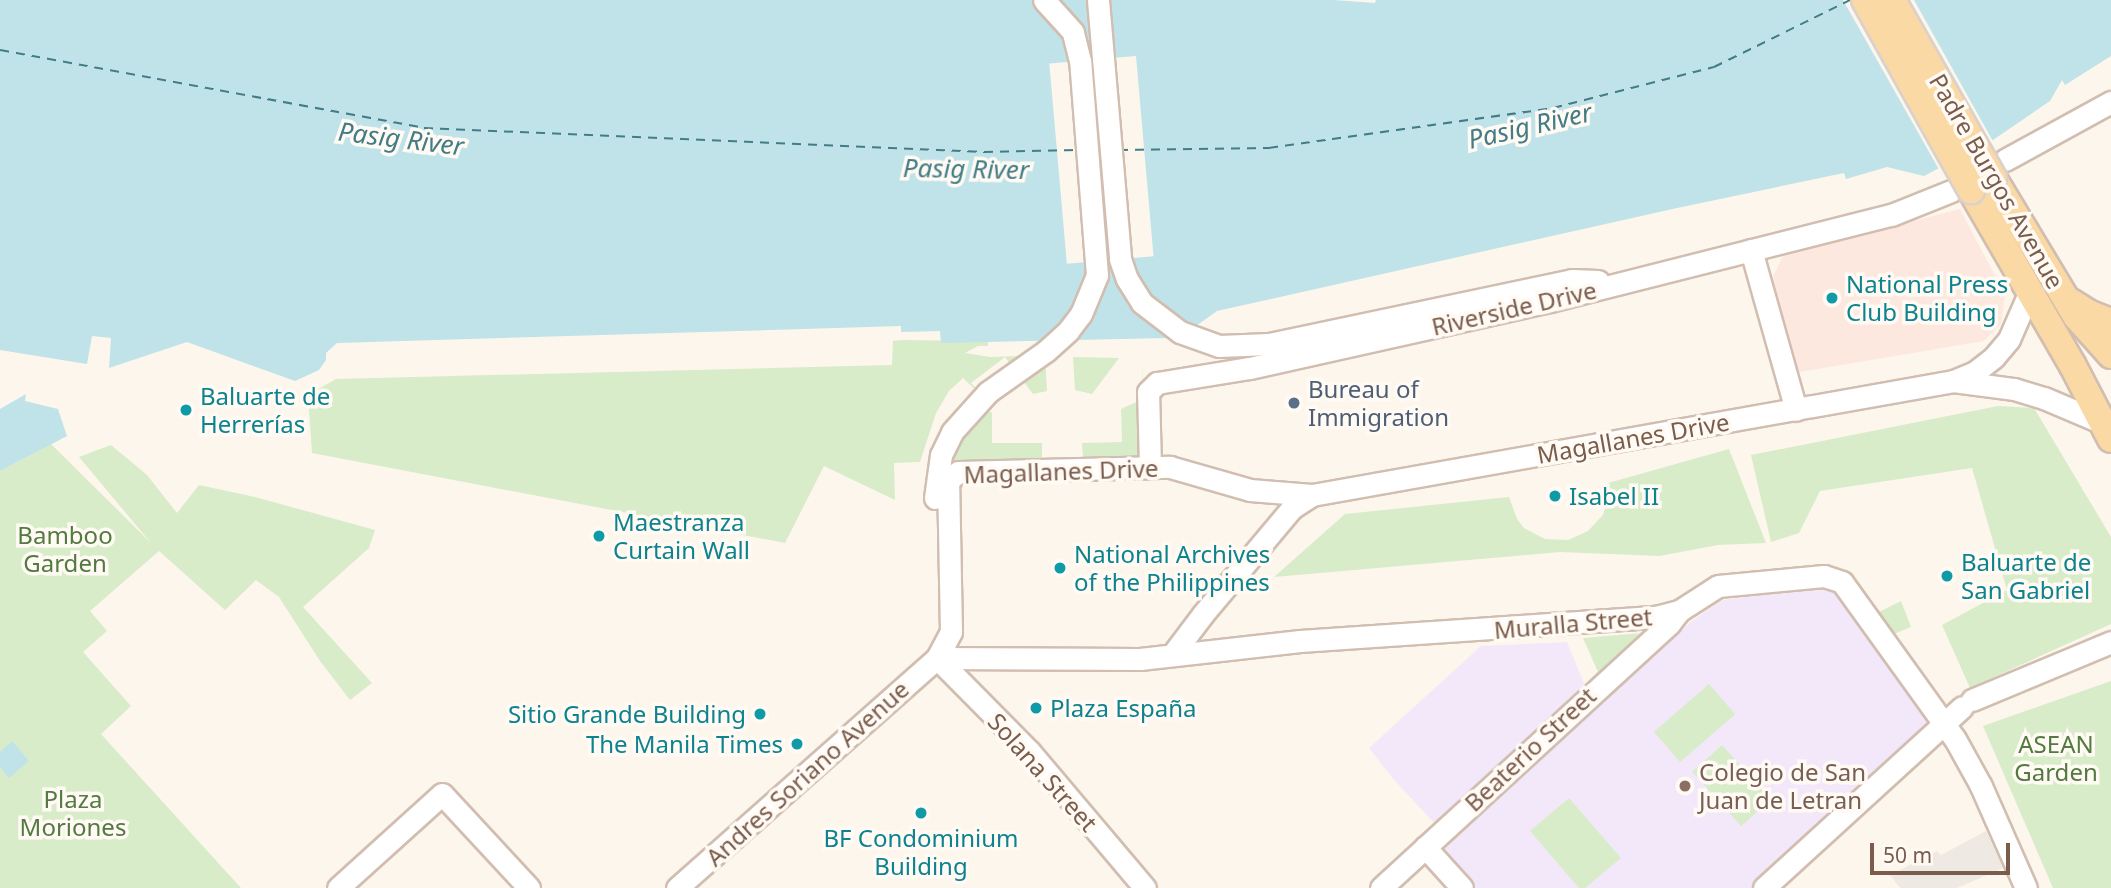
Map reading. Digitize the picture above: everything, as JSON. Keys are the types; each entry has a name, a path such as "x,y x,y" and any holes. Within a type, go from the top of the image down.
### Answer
{"main road":[{"name":"Padre Burgos Avenue","path":"1865,0 1980,180 2067,299 2108,340"},
{"name":"Padre Burgos Avenue","path":"1892,0 1980,180 2030,291 2107,431"}],"street":[{"path":"937,658 935,492 945,443 965,415 982,398 1068,331 1081,314 1097,275 1080,61 1073,32 1044,0"},
{"path":"1098,0 1120,259 1127,279 1142,303 1164,321 1200,342 1219,346 1269,344 1572,280 1622,282"},
{"name":"Riverside Drive","path":"1150,466 1147,392 1157,383 1250,368 1622,282 1891,215 1980,180 2111,102"},
{"path":"1751,250 1796,410"},
{"name":"Magallanes Drive","path":"937,658 951,632 948,481 954,474 971,470 1150,466 1176,469 1250,489 1312,495 1953,382 1975,372 1994,357 2010,339 2030,291"},
{"name":"Magallanes Drive","path":"1953,382 2014,389 2044,398 2107,431"},
{"name":"Magallanes Drive","path":"1172,655 1292,508 1312,495"},
{"name":"Muralla Street","path":"937,658 1140,659 1300,641 1656,617 1679,611 1718,586 1808,576 1833,578 1842,582 1944,722 1981,786 2026,888"},
{"name":"Beaterio Street","path":"1381,888 1669,624 1679,611"},
{"path":"1764,888 1967,703 2111,642"},
{"name":"Andres Soriano Avenue","path":"677,888 937,658"},
{"name":"Solana Street","path":"937,658 1030,752 1145,888"},
{"path":"338,888 442,794 529,888"},
{"path":"1424,847 1462,888"}],"shaded area":[{"path":"1960,209 2005,295 2001,324 1984,341 1794,373 1773,277 1784,254"},
{"name":"Colegio de San Juan de Letran","path":"1823,588 1835,593 1930,723 1753,888 1473,888 1438,849 1692,621 1713,606 1723,600"},
{"path":"1567,642 1585,686 1436,825 1394,780 1369,748 1481,646"},
{"path":"1986,831 2003,868 1957,888 1900,888 1890,875 1937,851 1941,855"}],"green space":[{"path":"893,341 988,341 988,346 978,346 965,353 990,357 1045,355 1047,391 1033,394 1005,357 971,383 987,399 974,413 992,412 992,443 1042,443 1042,458 950,460 959,432 972,412 985,399 963,378 949,391 936,413 920,462 894,463 895,500 824,466 785,543 312,453 308,395 336,379 892,365"},
{"path":"1073,357 1119,358 1092,394 1075,390"},
{"path":"1143,399 1144,456 1083,457 1082,443 1122,442 1121,409"},
{"path":"1998,406 2034,408 2111,537 2111,624 1970,688 1942,625 2007,590 1972,468 1820,491 1799,533 1771,542 1751,455"},
{"path":"51,444 151,543 79,457 111,445 147,475 177,513 199,485 255,497 375,530 369,548 303,607 372,683 350,700 320,661 279,597 256,580 225,610 159,551 90,611 107,631 83,652 131,706 101,734 241,888 0,888 0,471"},
{"path":"1729,449 1766,543 1718,545 1659,556 1560,552 1274,577 1345,514 1509,497 1517,519 1524,528 1545,539 1568,540 1588,531 1603,515 1609,494 1608,483"},
{"path":"1901,601 1911,627 1894,634 1879,612"},
{"path":"1643,633 1598,672 1583,638"},
{"name":"ASEAN Garden","path":"2111,681 2111,888 2053,888 1983,726"},
{"path":"1709,684 1735,714 1680,762 1654,732"},
{"path":"1722,745 1771,799 1741,826 1692,772"},
{"path":"1569,798 1621,858 1585,888 1579,888 1530,831"}],"water":[{"name":"Pasig River","path":"0,0 1334,0 1375,3 1376,0 2111,0 2111,56 2065,85 2062,80 2050,101 1993,140 1924,176 1887,167 1846,179 1844,173 1677,208 1217,311 1189,331 1168,338 941,343 940,331 901,332 901,326 337,343 326,353 326,360 319,370 295,381 187,342 109,368 111,338 92,336 87,364 0,350"},
{"path":"26,394 25,401 58,409 67,436 0,471 0,409"},
{"path":"12,741 29,761 9,778 0,767 0,752"}],"pier":[{"path":"1843,0 1914,0 1994,143 1941,173"},
{"path":"1136,56 1154,256 1067,264 1049,64"}],"ferry route":[{"path":"1119,150 1269,148 1553,108 1714,67 1850,0"},
{"path":"0,50 424,128 984,152 1078,150"}],"place":[{"name":"National Press Club Building","path":"1832,298"},
{"name":"Bureau of Immigration","path":"1294,403"},
{"name":"Baluarte de Herrerías","path":"186,410"},
{"name":"Isabel II","path":"1555,496"},
{"name":"Maestranza Curtain Wall","path":"599,536"},
{"name":"National Archives of the Philippines","path":"1060,568"},
{"name":"Baluarte de San Gabriel","path":"1947,576"},
{"name":"Plaza España","path":"1036,708"},
{"name":"Sitio Grande Building","path":"760,714"},
{"name":"The Manila Times","path":"797,744"},
{"name":"Colegio de San Juan de Letran","path":"1685,786"},
{"name":"BF Condominium Building","path":"921,813"}],"park label":[{"name":"Bamboo Garden","path":"65,549"},
{"name":"Plaza Moriones","path":"73,813"}]}
